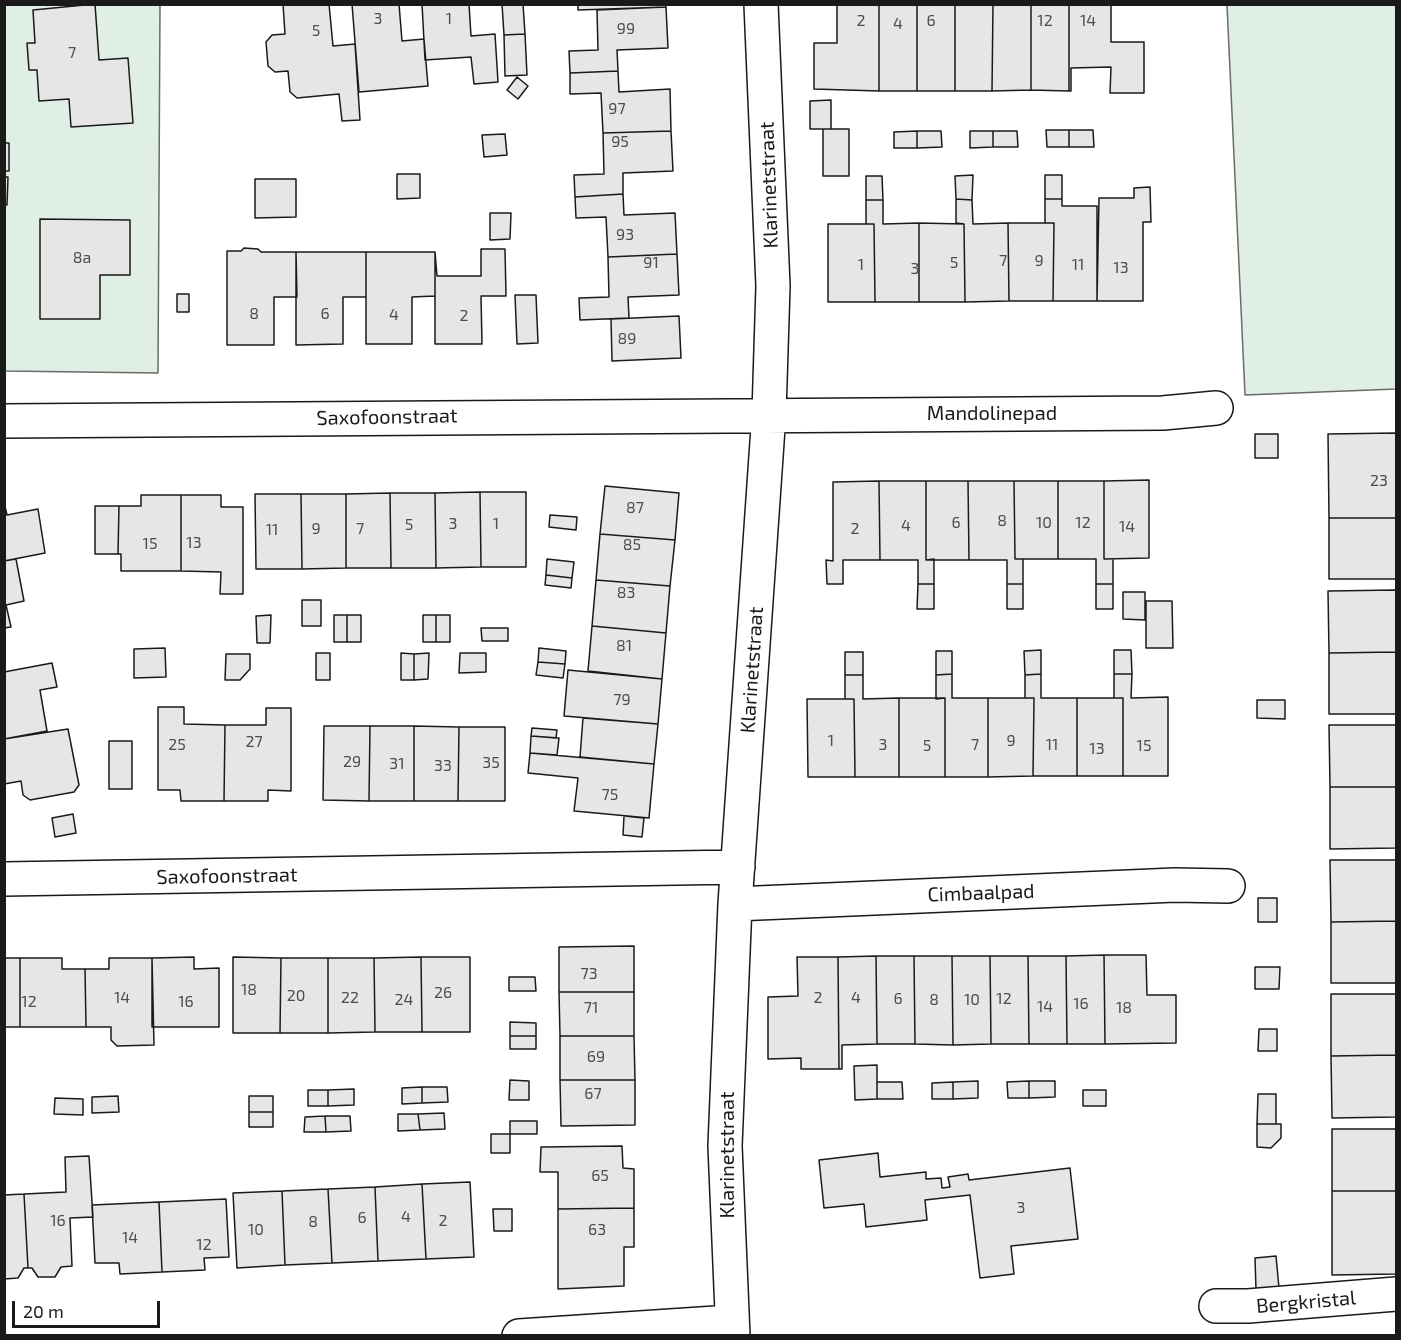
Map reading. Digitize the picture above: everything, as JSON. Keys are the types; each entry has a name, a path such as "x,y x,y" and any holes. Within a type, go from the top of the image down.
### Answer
{"street":[{"name":"Klarinetstraat","path":"732,1329 724,1146 735,903 769,413 773,286 760,4"},
{"name":"Mandolinepad","path":"769,413 1163,413 1216,408"},
{"name":"Saxofoonstraat","path":"4,421 769,413"},
{"name":"Saxofoonstraat","path":"4,879 738,867"},
{"name":"Cimbaalpad","path":"735,903 1175,885 1228,886"},
{"name":"Bergkristal","path":"1216,1306 1248,1306 1396,1294"},
{"path":"519,1335 732,1329"}],"green space":[{"path":"5,5 160,5 158,373 5,371"},
{"path":"1227,5 1396,5 1396,389 1245,395"}],"building":[{"path":"95,4 99,60 128,58 133,123 71,127 69,99 39,101 37,70 29,70 27,43 35,43 33,10"},
{"path":"283,4 329,4 333,46 355,44 360,120 342,121 339,94 297,98 290,92 288,71 275,72 268,66 266,42 272,35 285,34"},
{"path":"352,4 399,4 402,41 424,39 428,86 359,92"},
{"path":"422,4 469,4 471,36 495,34 498,82 474,84 471,57 425,60"},
{"path":"502,4 523,4 525,34 504,35"},
{"path":"578,4 666,4 666,7 578,10"},
{"path":"837,4 879,4 879,91 814,89 814,43 837,43"},
{"path":"879,4 917,4 917,91 879,91"},
{"path":"917,4 955,4 955,91 917,91"},
{"path":"955,4 993,4 992,91 955,91"},
{"path":"993,4 1031,4 1031,90 992,91"},
{"path":"1031,4 1069,4 1069,91 1031,90"},
{"path":"1069,4 1111,4 1111,42 1144,42 1144,93 1110,93 1111,67 1071,68 1071,91 1069,91"},
{"path":"666,7 668,48 617,50 618,71 570,73 569,51 598,50 597,10"},
{"path":"525,34 527,75 505,76 504,35"},
{"path":"618,71 619,92 670,89 671,131 603,133 601,93 570,94 570,73"},
{"path":"517,77 528,86 518,99 507,90"},
{"path":"831,100 831,129 810,129 810,101"},
{"path":"823,129 849,129 849,176 823,176"},
{"path":"1046,130 1069,130 1069,147 1047,147"},
{"path":"1069,130 1093,130 1094,147 1069,147"},
{"path":"671,131 673,171 623,173 623,194 575,197 574,175 604,174 603,133"},
{"path":"917,131 941,131 942,147 917,148"},
{"path":"917,131 917,148 894,148 894,132"},
{"path":"970,131 993,131 993,147 970,148"},
{"path":"993,131 1017,131 1018,147 993,147"},
{"path":"505,134 507,155 484,157 482,135"},
{"path":"4,143 9,143 9,171 4,171"},
{"path":"397,174 420,174 420,198 397,199"},
{"path":"973,175 972,200 956,199 955,176"},
{"path":"1045,175 1062,175 1062,199 1045,199"},
{"path":"866,176 882,176 883,200 866,200"},
{"path":"4,177 8,177 7,205 4,205"},
{"path":"255,179 296,179 296,217 255,218"},
{"path":"1150,187 1151,222 1143,222 1143,301 1097,301 1099,198 1134,198 1134,188"},
{"path":"623,194 624,215 675,213 677,254 608,257 606,217 576,218 575,197"},
{"path":"956,199 972,200 973,224 1008,223 1009,301 965,302 964,224 956,223"},
{"path":"1045,199 1062,199 1062,206 1097,206 1097,301 1053,301 1054,223 1045,223"},
{"path":"866,200 883,200 883,224 919,223 919,302 875,302 874,224 866,224"},
{"path":"490,213 511,213 510,239 490,240"},
{"path":"40,219 130,220 130,275 100,275 100,319 40,319"},
{"path":"919,223 964,224 965,302 919,302"},
{"path":"1008,223 1054,223 1053,301 1009,301"},
{"path":"828,224 874,224 875,302 828,302"},
{"path":"244,248 258,249 261,252 296,252 297,297 274,297 274,345 227,345 227,251 241,251"},
{"path":"481,249 505,249 506,296 481,296 482,344 435,344 435,252 437,276 481,276"},
{"path":"296,252 366,252 366,297 343,297 343,344 296,345"},
{"path":"366,252 435,252 435,296 412,297 412,344 366,344"},
{"path":"677,254 679,295 628,297 629,318 580,320 579,298 609,297 608,257"},
{"path":"177,294 189,294 189,312 177,312"},
{"path":"515,295 536,295 538,343 517,344"},
{"path":"679,316 681,358 612,361 611,319"},
{"path":"1396,433 1396,518 1329,518 1328,434"},
{"path":"1255,434 1278,434 1278,458 1255,458"},
{"path":"1149,480 1149,558 1104,559 1104,481"},
{"path":"879,481 926,481 926,560 934,559 934,584 918,584 918,560 880,560"},
{"path":"879,481 880,560 843,560 843,584 827,584 826,560 833,561 833,482"},
{"path":"926,481 968,481 969,560 926,560"},
{"path":"968,481 1014,481 1015,559 1023,559 1023,584 1007,584 1007,560 969,560"},
{"path":"1014,481 1058,481 1058,559 1015,559"},
{"path":"1058,481 1104,481 1104,559 1113,559 1113,584 1096,584 1096,559 1058,559"},
{"path":"605,486 679,493 675,540 600,534"},
{"path":"480,492 481,567 436,568 435,493"},
{"path":"480,492 526,492 526,567 481,567"},
{"path":"390,493 391,568 346,568 346,494"},
{"path":"390,493 435,493 436,568 391,568"},
{"path":"255,494 301,494 302,569 256,569"},
{"path":"301,494 346,494 346,568 302,569"},
{"path":"141,495 181,495 181,571 121,571 121,554 118,554 119,506 141,506"},
{"path":"181,495 221,495 221,507 243,507 243,594 220,594 221,572 181,571"},
{"path":"4,502 7,515 38,509 45,553 4,561"},
{"path":"95,506 119,506 118,554 95,554"},
{"path":"550,515 577,517 576,530 549,527"},
{"path":"1329,518 1396,518 1396,579 1329,579"},
{"path":"600,534 675,540 670,586 596,580"},
{"path":"16,559 24,601 6,605 11,627 4,628 4,561"},
{"path":"547,559 574,562 572,578 546,575"},
{"path":"546,575 572,578 571,588 545,585"},
{"path":"596,580 670,586 666,633 592,626"},
{"path":"918,584 934,584 934,609 917,609"},
{"path":"1007,584 1023,584 1023,609 1007,609"},
{"path":"1096,584 1113,584 1113,609 1096,609"},
{"path":"1396,590 1396,652 1329,653 1328,591"},
{"path":"1123,592 1145,592 1145,620 1123,619"},
{"path":"302,600 321,600 321,626 302,626"},
{"path":"1146,601 1172,601 1173,648 1146,648"},
{"path":"271,615 270,643 257,643 256,616"},
{"path":"334,615 347,615 347,642 334,642"},
{"path":"347,615 361,615 361,642 347,642"},
{"path":"423,615 436,615 436,642 423,642"},
{"path":"436,615 450,615 450,642 436,642"},
{"path":"592,626 666,633 662,679 588,671"},
{"path":"481,628 508,628 508,641 482,641"},
{"path":"165,648 166,677 134,678 134,649"},
{"path":"539,648 566,651 565,664 538,662"},
{"path":"1041,650 1041,674 1025,675 1024,651"},
{"path":"1114,650 1131,650 1132,674 1114,674"},
{"path":"936,651 952,651 952,674 936,675"},
{"path":"845,652 863,652 863,675 845,675"},
{"path":"1396,652 1396,714 1329,714 1329,653"},
{"path":"316,653 330,653 330,680 316,680"},
{"path":"401,653 414,654 414,680 401,680"},
{"path":"429,653 428,679 414,680 414,654"},
{"path":"460,653 486,653 486,672 459,673"},
{"path":"226,654 250,654 250,669 240,680 225,680"},
{"path":"538,662 565,664 563,678 536,675"},
{"path":"52,663 57,687 40,690 47,731 4,739 4,672"},
{"path":"568,670 662,679 658,724 564,716"},
{"path":"952,674 952,698 988,698 988,777 945,777 945,698 936,699 936,675"},
{"path":"1041,674 1041,698 1077,698 1077,776 1033,776 1034,698 1025,698 1025,675"},
{"path":"1114,674 1132,674 1131,698 1168,697 1168,776 1123,776 1123,698 1114,698"},
{"path":"845,675 863,675 863,699 899,698 899,777 855,777 854,699 845,699"},
{"path":"899,698 945,698 945,777 899,777"},
{"path":"988,698 1034,698 1033,776 988,777"},
{"path":"1077,698 1123,698 1123,776 1077,776"},
{"path":"807,699 854,699 855,777 808,777"},
{"path":"1257,700 1285,700 1285,719 1257,718"},
{"path":"158,707 184,707 184,724 225,725 224,801 181,801 180,790 158,790"},
{"path":"266,708 291,708 291,791 268,790 268,801 224,801 225,725 266,725"},
{"path":"583,718 658,724 654,764 580,757"},
{"path":"1329,725 1396,725 1396,787 1330,787"},
{"path":"324,726 370,726 369,801 323,800"},
{"path":"370,726 414,726 414,801 369,801"},
{"path":"414,726 459,727 458,801 414,801"},
{"path":"459,727 505,727 505,801 458,801"},
{"path":"532,728 557,730 556,738 531,736"},
{"path":"68,729 79,785 74,792 30,800 23,795 21,781 4,784 4,739"},
{"path":"531,736 559,738 557,755 530,753"},
{"path":"109,741 132,741 132,789 109,789"},
{"path":"530,753 654,764 649,818 574,811 578,778 528,773"},
{"path":"1330,787 1396,787 1396,848 1330,849"},
{"path":"73,814 76,833 55,837 52,818"},
{"path":"624,816 644,818 642,837 623,835"},
{"path":"1330,860 1396,860 1396,921 1331,922"},
{"path":"1258,898 1277,898 1277,922 1258,922"},
{"path":"1396,921 1396,983 1331,983 1331,922"},
{"path":"634,946 634,992 559,992 559,947"},
{"path":"1104,955 1105,1044 1067,1044 1066,956"},
{"path":"1104,955 1146,955 1147,995 1176,995 1176,1043 1105,1044"},
{"path":"876,956 914,956 915,1044 877,1044"},
{"path":"876,956 877,1044 842,1045 842,1069 839,1069 838,957"},
{"path":"914,956 952,956 953,1045 915,1044"},
{"path":"952,956 990,956 991,1044 953,1045"},
{"path":"990,956 1028,956 1029,1044 991,1044"},
{"path":"1028,956 1066,956 1067,1044 1029,1044"},
{"path":"194,957 194,969 219,968 219,1027 152,1027 152,958"},
{"path":"233,957 281,958 280,1033 233,1033"},
{"path":"421,957 422,1032 375,1032 374,958"},
{"path":"421,957 470,957 470,1032 422,1032"},
{"path":"797,957 838,957 839,1069 801,1069 801,1058 768,1059 768,997 798,996"},
{"path":"4,958 20,958 20,1027 4,1027"},
{"path":"20,958 62,958 62,969 85,969 86,1027 20,1027"},
{"path":"109,958 152,958 154,1045 117,1046 111,1040 111,1027 86,1027 85,969 109,969"},
{"path":"281,958 328,958 328,1033 280,1033"},
{"path":"328,958 374,958 375,1032 328,1033"},
{"path":"1255,967 1280,967 1279,989 1255,989"},
{"path":"509,977 535,977 536,991 509,991"},
{"path":"559,992 634,992 634,1036 560,1036"},
{"path":"1331,994 1396,994 1396,1055 1331,1056"},
{"path":"510,1022 536,1023 536,1036 510,1036"},
{"path":"1259,1029 1277,1029 1277,1051 1258,1051"},
{"path":"510,1036 536,1036 536,1049 510,1049"},
{"path":"560,1036 634,1036 635,1080 560,1080"},
{"path":"1396,1055 1396,1117 1332,1118 1331,1056"},
{"path":"877,1065 877,1099 855,1100 854,1066"},
{"path":"510,1080 529,1081 529,1100 509,1100"},
{"path":"560,1080 635,1080 635,1125 561,1126"},
{"path":"978,1081 978,1098 953,1099 953,1082"},
{"path":"1029,1081 1029,1098 1008,1098 1007,1082"},
{"path":"1029,1081 1055,1081 1055,1097 1029,1098"},
{"path":"877,1082 902,1082 903,1099 877,1099"},
{"path":"953,1082 953,1099 932,1099 932,1083"},
{"path":"422,1087 422,1103 402,1104 402,1088"},
{"path":"422,1087 447,1087 448,1102 422,1103"},
{"path":"354,1089 354,1105 328,1106 328,1090"},
{"path":"308,1090 328,1090 328,1106 308,1106"},
{"path":"1083,1090 1106,1090 1106,1106 1083,1106"},
{"path":"1258,1094 1276,1094 1276,1124 1257,1124"},
{"path":"118,1096 119,1112 92,1113 92,1097"},
{"path":"249,1096 273,1096 273,1112 249,1112"},
{"path":"55,1098 83,1099 83,1115 54,1114"},
{"path":"249,1112 273,1112 273,1127 249,1127"},
{"path":"444,1113 445,1129 420,1130 418,1114"},
{"path":"398,1114 418,1114 420,1130 398,1131"},
{"path":"325,1116 326,1132 304,1132 305,1117"},
{"path":"325,1116 350,1116 351,1131 326,1132"},
{"path":"510,1121 537,1121 537,1134 510,1134"},
{"path":"1257,1124 1281,1124 1281,1138 1271,1148 1257,1147"},
{"path":"1332,1129 1396,1129 1396,1191 1332,1191"},
{"path":"491,1134 510,1134 510,1153 491,1153"},
{"path":"622,1146 623,1168 634,1169 634,1208 558,1209 558,1172 540,1172 541,1147"},
{"path":"878,1153 880,1177 926,1172 926,1179 941,1178 942,1188 950,1187 948,1177 968,1174 969,1180 1070,1168 1078,1239 1011,1246 1014,1274 980,1278 970,1195 925,1200 927,1220 866,1227 864,1204 824,1208 819,1160"},
{"path":"89,1156 93,1217 70,1218 72,1266 61,1267 55,1277 38,1277 32,1268 28,1268 24,1194 66,1192 65,1157"},
{"path":"470,1182 474,1257 426,1259 422,1184"},
{"path":"422,1184 426,1259 378,1261 375,1187"},
{"path":"375,1187 378,1261 332,1263 328,1189"},
{"path":"328,1189 332,1263 285,1265 282,1191"},
{"path":"282,1191 285,1265 237,1268 233,1193"},
{"path":"1332,1191 1396,1191 1396,1274 1332,1275"},
{"path":"24,1194 28,1268 24,1268 18,1278 4,1279 4,1195"},
{"path":"226,1199 229,1257 204,1258 205,1270 162,1272 159,1202"},
{"path":"159,1202 162,1272 120,1274 119,1263 95,1263 92,1205"},
{"path":"634,1208 634,1247 624,1247 624,1286 558,1289 558,1209"},
{"path":"493,1209 512,1209 512,1231 494,1231"},
{"path":"1276,1256 1279,1288 1256,1290 1255,1258"}]}
